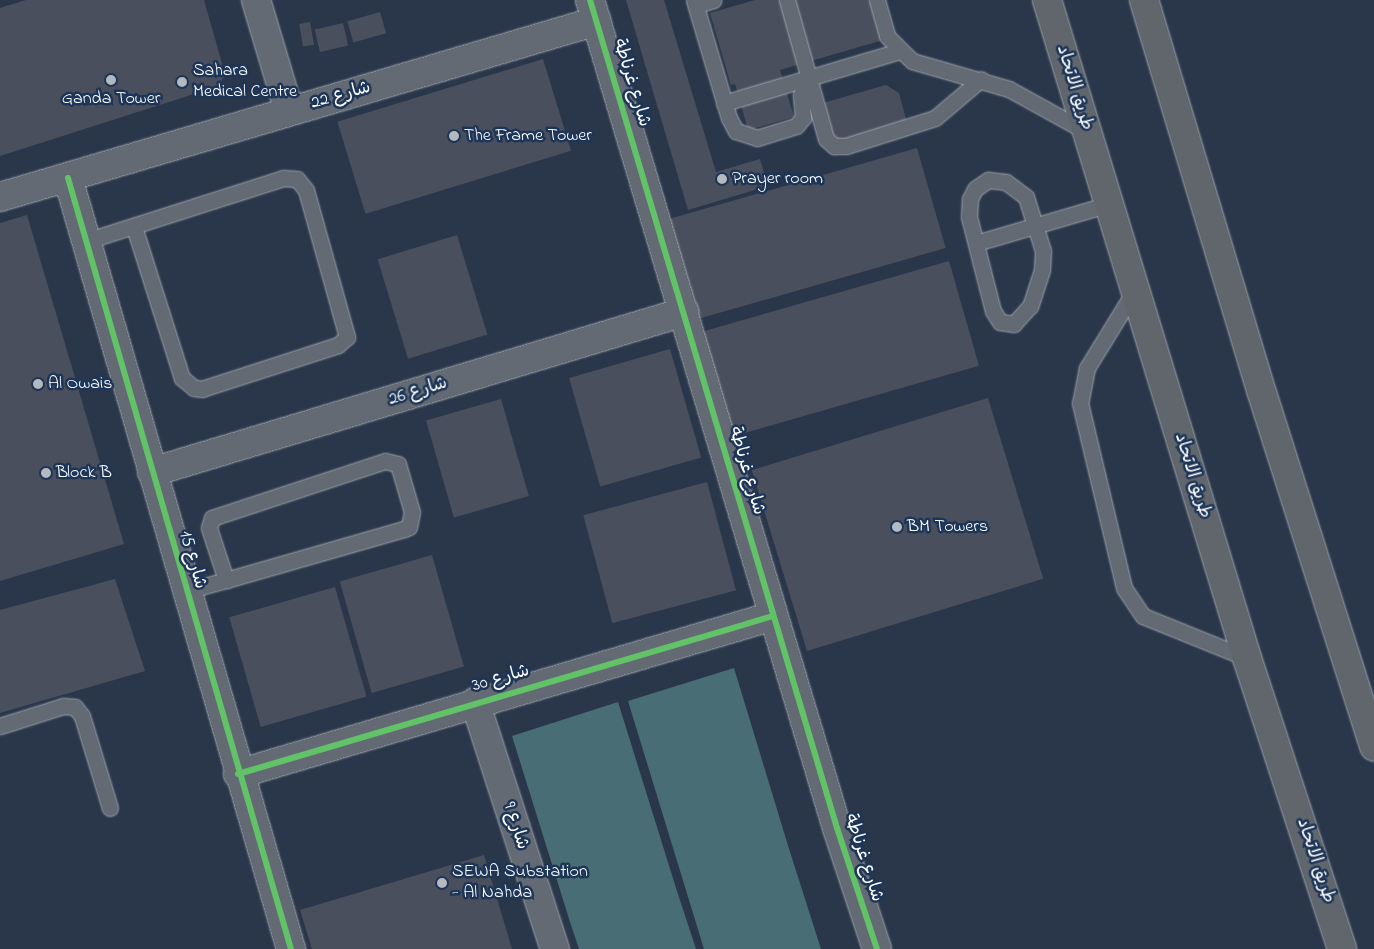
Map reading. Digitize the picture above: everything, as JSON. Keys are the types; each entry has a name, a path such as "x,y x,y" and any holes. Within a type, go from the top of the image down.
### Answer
{"highway":[{"name":"طريق الاتحاد","path":"1047,0 1247,658 1342,949"},
{"path":"1144,0 1259,384 1374,747"}],"street":[{"path":"256,0 289,111"},
{"name":"شارع 22","path":"0,197 289,111 594,10"},
{"name":"شارع غرناطة","path":"594,10 773,616 837,828 877,949"},
{"name":"شارع 15","path":"68,178 238,774 291,949"},
{"name":"شارع 26","path":"152,472 684,312"},
{"name":"شارع 30","path":"238,774 475,702 773,616"},
{"name":"شارع 9","path":"475,702 555,949"}],"lane":[{"path":"713,0 695,3 724,103 736,131 757,138 796,126 803,118 801,95 809,79"},
{"path":"787,0 826,139 840,146 935,118 981,79"},
{"path":"877,0 886,36 899,51 922,65 981,79 1036,101 1087,132"},
{"path":"724,103 899,51"},
{"path":"86,241 283,178 296,179 306,190 346,337 338,345 202,389 194,388 182,378 134,227"},
{"path":"988,180 1006,182 1021,192 1031,206 1036,225 1043,251 1042,270 1030,306 1014,324 1000,322 996,318 969,217 970,199 975,189 988,180"},
{"path":"976,243 1109,204"},
{"path":"1135,290 1087,368 1080,403 1124,588 1132,604 1143,616 1247,658"},
{"path":"186,591 226,580 409,527 412,512 398,464 385,461 212,518 208,528 226,580"},
{"path":"0,726 63,706 75,707 82,716 110,808"}],"green space":[{"path":"734,668 821,949 704,949 628,701"},
{"path":"618,702 696,949 579,949 570,922 512,736"}],"building":[{"name":"Ganda Tower","path":"26,0 204,0 225,74 219,86 0,156 0,8"},
{"path":"626,0 664,0 716,172 760,159 768,186 688,210"},
{"path":"755,0 879,0 890,38 780,70 794,117 748,130 735,84 731,85 710,13"},
{"path":"380,12 386,33 353,43 347,21"},
{"path":"310,22 314,45 303,47 299,24"},
{"path":"343,23 348,45 320,52 315,30"},
{"name":"The Frame Tower","path":"543,59 571,151 365,214 337,122"},
{"path":"886,85 899,93 907,123 834,142 823,103"},
{"path":"917,148 946,248 690,321 661,221"},
{"name":"Al Owais","path":"27,215 124,544 0,581 0,223"},
{"path":"457,235 487,334 408,359 378,259"},
{"path":"949,261 979,366 722,439 692,335"},
{"path":"670,349 701,458 600,487 569,378"},
{"name":"BM Towers","path":"988,398 1043,579 807,651 752,470"},
{"path":"501,399 529,496 454,518 426,420"},
{"path":"707,482 736,590 612,623 583,515"},
{"path":"432,555 464,667 372,693 340,581"},
{"path":"115,579 145,671 0,713 0,610"},
{"path":"335,587 366,697 261,727 229,617"},
{"name":"SEWA Substation - Al Nahda","path":"484,855 512,949 312,949 300,910"}],"cycle path":[{"path":"590,0 837,828 877,949"},
{"path":"68,178 291,949"},
{"path":"238,774 773,616"}],"place":[{"name":"Ganda Tower","path":"111,80"},
{"name":"Sahara Medical Centre","path":"182,82"},
{"name":"The Frame Tower","path":"454,136"},
{"name":"Prayer room","path":"722,179"},
{"name":"Al Owais","path":"38,384"},
{"name":"Block B","path":"46,473"},
{"name":"BM Towers","path":"897,527"},
{"name":"SEWA Substation - Al Nahda","path":"442,883"}]}
